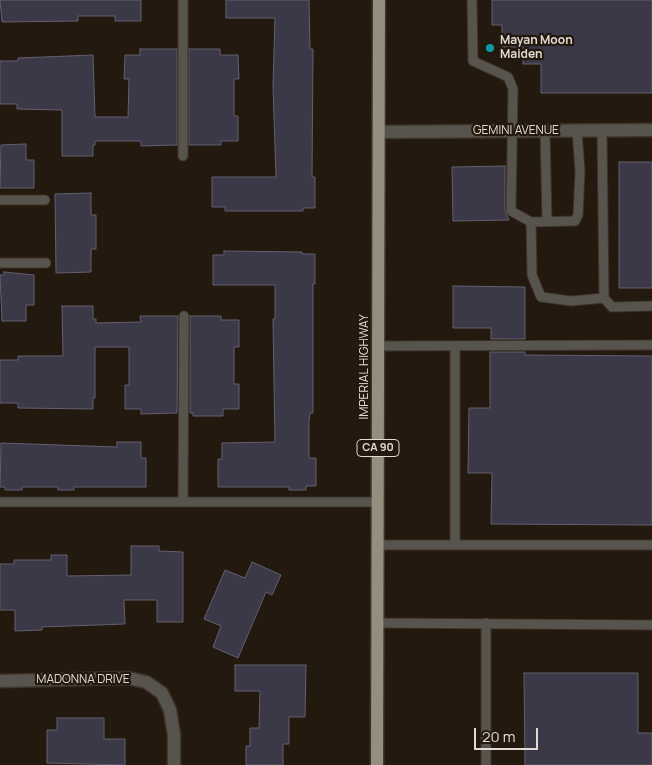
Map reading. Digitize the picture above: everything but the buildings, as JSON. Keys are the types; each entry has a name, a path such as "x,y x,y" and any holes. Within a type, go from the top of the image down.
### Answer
{"main road":[{"name":"IMPERIAL HIGHWAY","path":"377,765 379,0"}],"street":[{"name":"GEMINI AVENUE","path":"379,132 652,130"},
{"name":"MADONNA DRIVE","path":"0,680 128,678 146,682 162,693 170,710 174,734 174,765"}],"lane":[{"path":"183,0 183,156"},
{"path":"472,0 473,61 508,77 512,88 511,212 531,222 574,220 578,215 580,172 577,131"},
{"path":"545,131 547,221"},
{"path":"602,131 604,298 612,307 652,306"},
{"path":"0,200 45,200"},
{"path":"531,222 532,274 541,297 571,300 604,298"},
{"path":"0,263 46,263"},
{"path":"183,502 184,316"},
{"path":"379,346 652,345"},
{"path":"455,346 455,544"},
{"path":"0,502 378,502"},
{"path":"378,545 652,545"},
{"path":"376,623 652,625"},
{"path":"486,623 486,765"}],"place":[{"name":"Mayan Moon Maiden","path":"490,48"}]}
